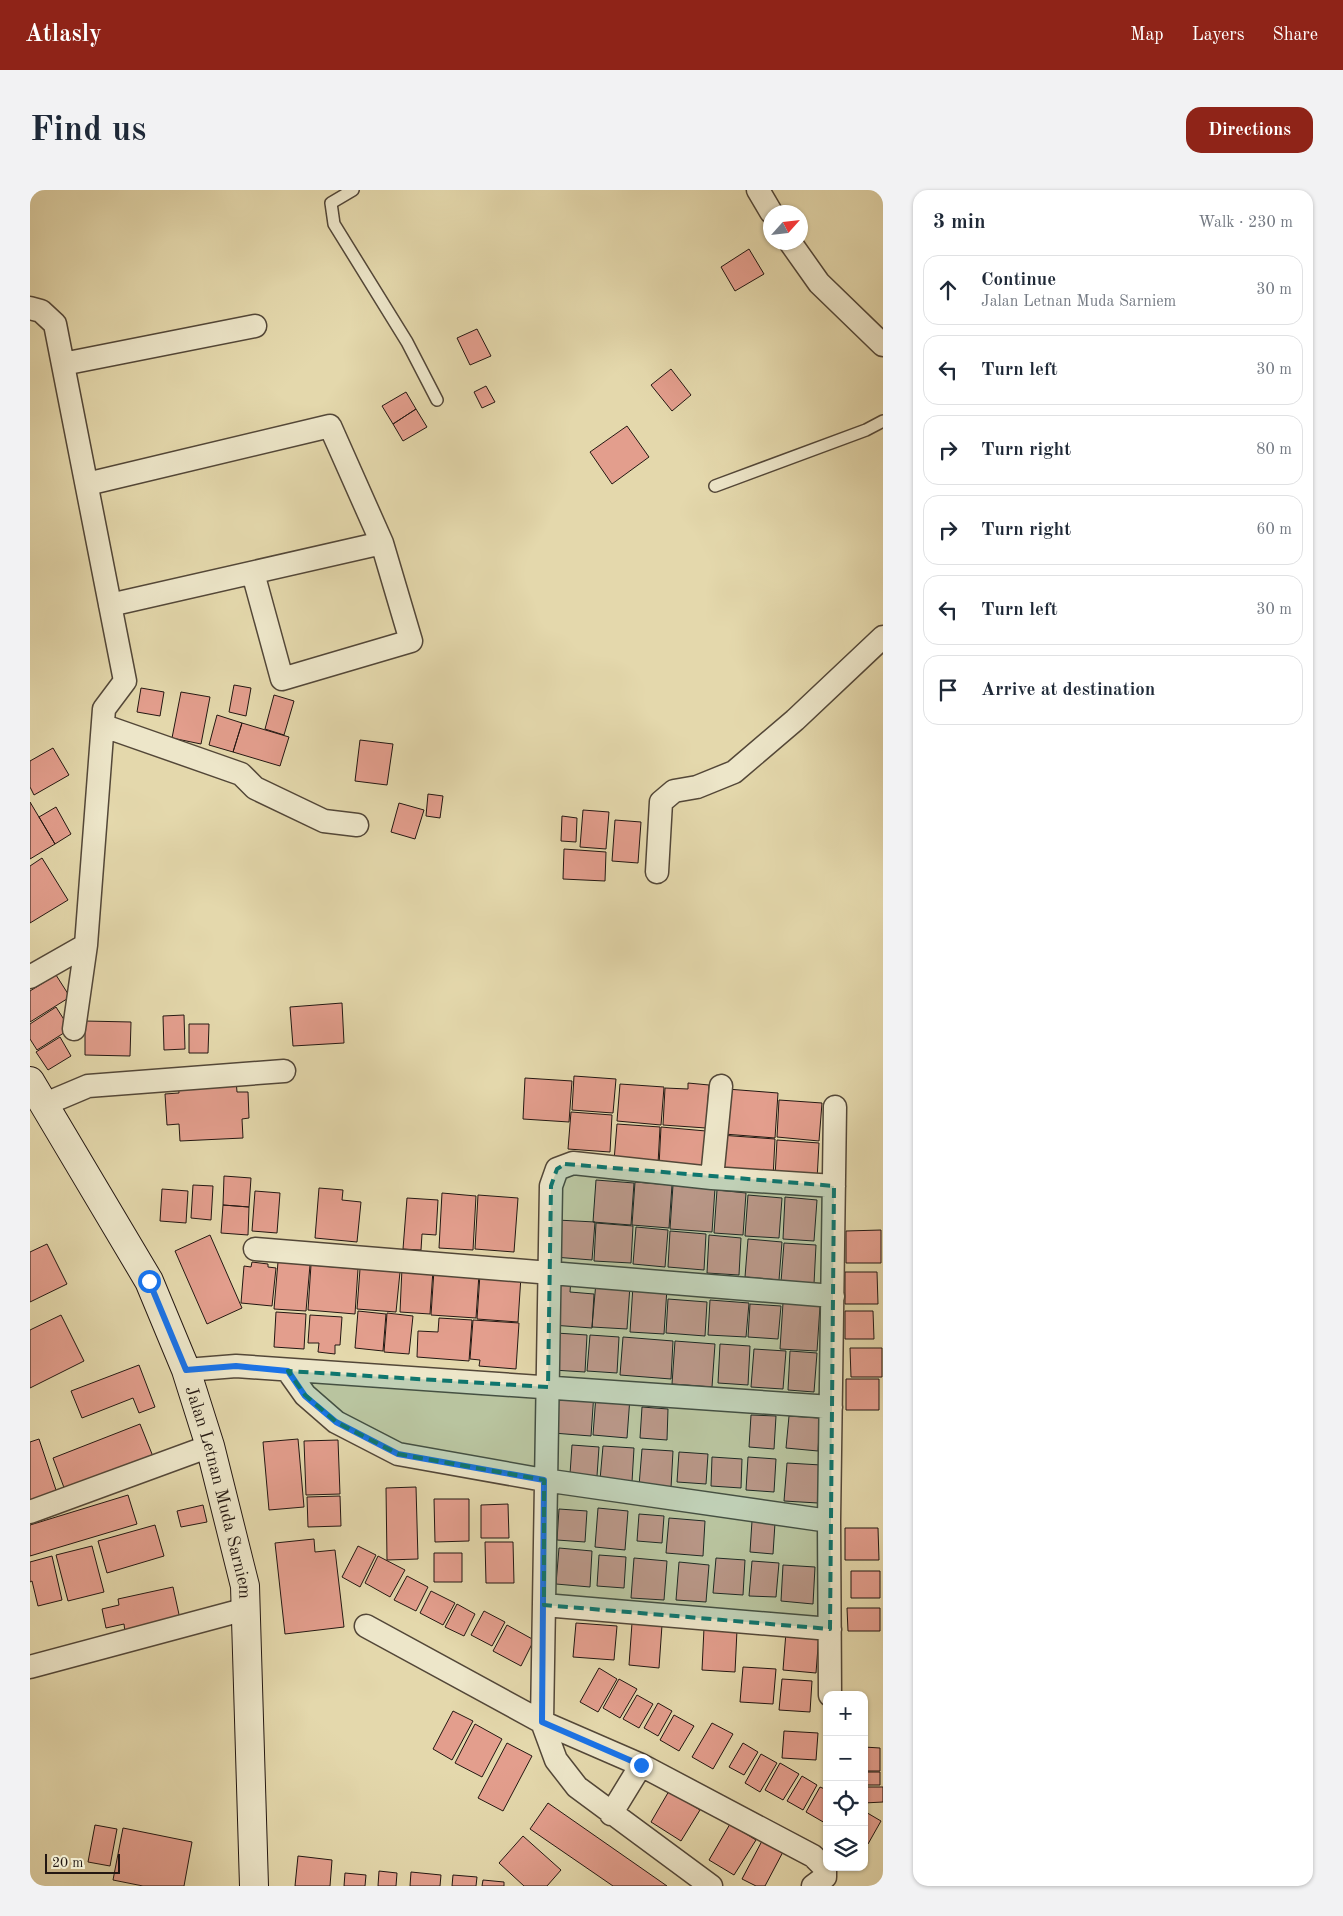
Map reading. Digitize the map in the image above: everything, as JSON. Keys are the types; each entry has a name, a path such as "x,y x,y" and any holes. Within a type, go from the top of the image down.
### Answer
{"main road":[{"name":"Jalan Letnan Muda Sarniem","path":"34,1088 149,1281 186,1370 210,1446 245,1586 254,1886"}],"street":[{"path":"758,190 767,205"},
{"path":"796,250 819,283 883,345"},
{"path":"30,308 41,311 55,324 125,681 104,709 86,945 74,1029"},
{"path":"63,364 256,326"},
{"path":"87,484 330,426 382,543 411,641 282,678 253,573"},
{"path":"110,605 382,543"},
{"path":"657,872 661,802 674,790 697,787 734,772 795,720 883,637"},
{"path":"104,726 241,774 255,788 324,821 357,825"},
{"path":"30,977 86,945"},
{"path":"34,1088 88,1086 284,1071"},
{"path":"712,1178 721,1086"},
{"path":"830,1691 829,1521 835,1107"},
{"path":"711,1886 611,1814 577,1787 556,1760 542,1722 544,1480 548,1387 551,1186 557,1168 573,1163 712,1178 834,1186"},
{"path":"256,1249 833,1296"},
{"path":"186,1370 236,1366 831,1407"},
{"path":"288,1371 305,1396 336,1422 398,1454 544,1480 829,1521"},
{"path":"30,1512 210,1446"},
{"path":"544,1605 830,1629"},
{"path":"30,1667 246,1610"},
{"path":"366,1626 542,1722 641,1765 813,1856 825,1868 825,1877 813,1886"},
{"path":"611,1814 641,1765"}],"lane":[{"path":"353,190 331,203 334,224 407,342 437,400"},
{"path":"715,486 866,430 883,421"}],"highlighted area":[{"path":"565,1164 834,1186 830,1629 544,1605 544,1480 398,1454 336,1422 305,1395 288,1371 548,1387 551,1186 557,1169"}],"building":[{"path":"749,249 764,274 735,291 721,267"},
{"path":"477,329 491,356 470,365 457,338"},
{"path":"671,369 691,395 672,411 651,385"},
{"path":"486,386 495,402 482,408 474,392"},
{"path":"406,392 416,409 393,424 382,406"},
{"path":"416,409 427,427 403,441 393,424"},
{"path":"627,426 649,457 612,484 590,452"},
{"path":"234,685 251,688 246,716 229,712"},
{"path":"141,688 164,692 160,716 137,712"},
{"path":"181,692 210,697 201,744 172,738"},
{"path":"274,695 294,701 284,735 265,729"},
{"path":"217,715 242,723 233,752 209,745"},
{"path":"242,723 289,737 280,766 233,752"},
{"path":"360,740 393,744 387,785 355,781"},
{"path":"53,748 69,775 34,795 30,787 30,761"},
{"path":"428,794 443,796 440,818 426,816"},
{"path":"30,802 55,844 30,859"},
{"path":"399,803 424,810 415,839 391,832"},
{"path":"56,807 71,834 55,844 39,817"},
{"path":"583,810 609,812 606,849 580,847"},
{"path":"562,816 577,818 576,842 561,841"},
{"path":"615,820 641,822 638,863 612,861"},
{"path":"564,849 606,852 605,881 563,879"},
{"path":"42,858 68,900 30,923 30,866"},
{"path":"56,975 70,997 30,1022 30,991"},
{"path":"342,1003 344,1043 293,1046 290,1007"},
{"path":"56,1007 70,1029 37,1050 30,1039 30,1024"},
{"path":"184,1015 185,1049 164,1050 163,1016"},
{"path":"85,1021 131,1022 130,1056 85,1055"},
{"path":"189,1024 209,1024 208,1053 189,1053"},
{"path":"60,1037 71,1056 48,1070 36,1052"},
{"path":"574,1076 616,1079 613,1113 572,1110"},
{"path":"525,1078 572,1081 569,1122 523,1119"},
{"path":"236,1080 237,1092 248,1092 249,1118 242,1119 243,1138 180,1141 179,1124 167,1125 165,1094 179,1093 178,1083"},
{"path":"688,1083 709,1085 706,1128 663,1125 665,1088 688,1089"},
{"path":"620,1084 664,1087 661,1125 617,1121"},
{"path":"727,1089 778,1093 775,1138 724,1134"},
{"path":"779,1100 822,1103 819,1141 777,1137"},
{"path":"571,1112 612,1115 610,1152 568,1149"},
{"path":"617,1124 660,1127 658,1164 614,1161"},
{"path":"661,1127 706,1131 704,1169 659,1166"},
{"path":"720,1135 775,1139 773,1178 718,1174"},
{"path":"777,1140 819,1143 817,1180 775,1177"},
{"path":"224,1176 251,1178 249,1207 223,1205"},
{"path":"596,1180 634,1183 631,1225 593,1222"},
{"path":"635,1182 672,1185 669,1228 632,1225"},
{"path":"193,1185 213,1186 211,1220 191,1218"},
{"path":"673,1185 715,1188 712,1232 670,1229"},
{"path":"319,1188 343,1190 342,1200 361,1202 357,1242 315,1238"},
{"path":"162,1189 188,1191 186,1223 160,1221"},
{"path":"717,1190 746,1193 743,1235 714,1233"},
{"path":"255,1191 280,1193 277,1233 252,1231"},
{"path":"442,1193 476,1196 473,1250 439,1248"},
{"path":"478,1195 518,1198 514,1252 475,1249"},
{"path":"748,1195 782,1198 779,1238 745,1236"},
{"path":"785,1197 817,1200 814,1241 783,1239"},
{"path":"407,1198 438,1200 436,1235 422,1234 421,1250 403,1249"},
{"path":"223,1205 249,1207 248,1235 221,1233"},
{"path":"557,1220 595,1222 592,1260 554,1257"},
{"path":"596,1223 633,1226 631,1263 594,1261"},
{"path":"636,1227 668,1230 665,1267 633,1264"},
{"path":"881,1230 881,1263 846,1263 846,1231"},
{"path":"670,1231 706,1234 704,1270 668,1267"},
{"path":"210,1235 242,1308 207,1324 175,1251"},
{"path":"709,1235 741,1238 739,1275 707,1273"},
{"path":"748,1239 782,1242 779,1280 745,1277"},
{"path":"784,1243 816,1245 814,1284 781,1282"},
{"path":"47,1244 67,1284 30,1302 30,1252"},
{"path":"252,1262 268,1264 268,1267 276,1268 272,1306 241,1303 244,1266 251,1267"},
{"path":"278,1262 310,1265 306,1311 274,1309"},
{"path":"311,1265 358,1269 355,1314 308,1310"},
{"path":"402,1268 433,1270 430,1314 400,1312"},
{"path":"360,1269 400,1272 396,1312 357,1309"},
{"path":"434,1270 479,1274 476,1318 431,1315"},
{"path":"845,1272 877,1272 878,1304 845,1304"},
{"path":"480,1274 521,1276 518,1322 477,1319"},
{"path":"555,1277 571,1278 570,1292 594,1294 592,1328 552,1325"},
{"path":"596,1282 630,1285 627,1329 592,1327"},
{"path":"633,1286 667,1288 664,1334 630,1332"},
{"path":"668,1299 707,1302 705,1336 666,1333"},
{"path":"710,1300 749,1303 746,1337 708,1335"},
{"path":"783,1303 820,1306 817,1351 780,1349"},
{"path":"750,1304 781,1306 778,1339 748,1337"},
{"path":"358,1311 386,1314 383,1351 355,1348"},
{"path":"845,1311 873,1311 874,1339 845,1339"},
{"path":"276,1312 306,1314 304,1349 274,1347"},
{"path":"387,1313 413,1316 409,1354 384,1352"},
{"path":"61,1315 84,1361 30,1388 30,1330"},
{"path":"310,1315 342,1317 340,1345 335,1345 335,1354 318,1352 319,1343 308,1343"},
{"path":"439,1318 472,1320 469,1361 417,1357 418,1331 438,1332"},
{"path":"473,1320 519,1323 516,1369 479,1366 480,1360 470,1359"},
{"path":"556,1333 587,1335 585,1372 553,1370"},
{"path":"590,1335 619,1337 617,1373 587,1371"},
{"path":"623,1337 673,1341 671,1379 620,1375"},
{"path":"675,1341 715,1344 712,1387 672,1384"},
{"path":"720,1344 750,1346 748,1385 718,1383"},
{"path":"850,1348 882,1348 882,1377 851,1377"},
{"path":"754,1349 786,1351 783,1389 751,1387"},
{"path":"790,1351 817,1353 814,1392 788,1390"},
{"path":"139,1365 155,1407 139,1413 133,1398 82,1418 71,1391"},
{"path":"846,1379 879,1379 879,1410 846,1410"},
{"path":"556,1389 594,1392 591,1436 553,1433"},
{"path":"596,1395 630,1397 627,1438 593,1435"},
{"path":"642,1407 668,1409 667,1440 640,1438"},
{"path":"751,1415 776,1416 774,1449 749,1447"},
{"path":"789,1416 820,1418 818,1451 786,1448"},
{"path":"140,1424 154,1459 66,1493 53,1458"},
{"path":"39,1439 59,1499 30,1509 30,1442"},
{"path":"298,1439 304,1507 269,1510 263,1442"},
{"path":"338,1440 340,1494 306,1495 304,1441"},
{"path":"572,1445 599,1447 597,1476 570,1474"},
{"path":"603,1446 634,1448 632,1482 600,1480"},
{"path":"642,1449 673,1451 671,1488 639,1486"},
{"path":"679,1452 708,1454 706,1484 677,1482"},
{"path":"712,1457 742,1459 741,1488 711,1486"},
{"path":"748,1457 776,1459 774,1492 746,1490"},
{"path":"787,1463 821,1465 818,1503 784,1501"},
{"path":"416,1487 418,1559 387,1560 386,1488"},
{"path":"128,1495 137,1524 30,1556 30,1525"},
{"path":"340,1496 341,1526 308,1527 307,1497"},
{"path":"434,1499 469,1499 469,1541 435,1542"},
{"path":"508,1504 509,1538 481,1538 481,1505"},
{"path":"203,1505 207,1522 181,1527 177,1511"},
{"path":"598,1508 628,1511 625,1550 595,1547"},
{"path":"559,1509 587,1511 585,1542 557,1540"},
{"path":"639,1514 664,1516 662,1543 637,1541"},
{"path":"669,1518 705,1521 703,1556 666,1553"},
{"path":"752,1521 775,1523 773,1554 750,1552"},
{"path":"155,1525 164,1556 107,1573 98,1541"},
{"path":"845,1528 878,1528 879,1560 845,1560"},
{"path":"314,1539 315,1552 335,1550 344,1627 285,1634 275,1543"},
{"path":"485,1542 513,1542 514,1583 486,1583"},
{"path":"92,1546 104,1592 68,1601 56,1555"},
{"path":"358,1546 376,1555 360,1587 342,1577"},
{"path":"559,1548 592,1551 590,1587 556,1584"},
{"path":"434,1553 462,1553 462,1582 434,1582"},
{"path":"599,1555 626,1557 624,1588 597,1586"},
{"path":"52,1556 62,1600 38,1606 32,1581 30,1582 30,1562"},
{"path":"378,1556 405,1570 390,1597 365,1583"},
{"path":"634,1558 667,1561 664,1600 631,1598"},
{"path":"716,1558 745,1560 743,1595 713,1593"},
{"path":"752,1561 779,1563 776,1597 749,1596"},
{"path":"679,1562 709,1565 706,1602 676,1600"},
{"path":"783,1565 815,1567 813,1604 781,1601"},
{"path":"851,1571 880,1571 880,1598 851,1598"},
{"path":"407,1576 428,1587 416,1611 394,1600"},
{"path":"173,1587 180,1619 125,1632 124,1624 106,1628 102,1609 119,1605 118,1599"},
{"path":"431,1591 455,1603 443,1625 420,1613"},
{"path":"457,1604 475,1614 464,1636 445,1627"},
{"path":"847,1608 880,1608 880,1631 848,1631"},
{"path":"484,1611 505,1622 492,1646 471,1635"},
{"path":"576,1623 617,1626 614,1660 573,1657"},
{"path":"632,1623 662,1625 659,1668 629,1665"},
{"path":"507,1625 534,1640 521,1666 493,1651"},
{"path":"704,1628 737,1630 735,1672 702,1670"},
{"path":"786,1632 819,1634 816,1673 783,1670"},
{"path":"743,1667 776,1669 773,1704 740,1702"},
{"path":"599,1668 617,1679 598,1712 580,1702"},
{"path":"619,1679 637,1689 620,1718 603,1708"},
{"path":"782,1679 812,1681 810,1712 779,1710"},
{"path":"637,1695 653,1704 639,1728 623,1719"},
{"path":"658,1703 672,1711 658,1736 644,1728"},
{"path":"453,1711 473,1721 452,1760 433,1749"},
{"path":"674,1715 694,1726 679,1751 660,1740"},
{"path":"712,1723 733,1734 713,1769 692,1757"},
{"path":"475,1724 502,1739 482,1777 455,1763"},
{"path":"784,1731 818,1733 816,1760 782,1758"},
{"path":"507,1743 532,1756 503,1811 478,1798"},
{"path":"743,1743 758,1752 744,1775 729,1767"},
{"path":"868,1747 880,1748 880,1771 868,1771"},
{"path":"761,1754 777,1763 760,1792 745,1783"},
{"path":"780,1763 799,1774 783,1800 765,1790"},
{"path":"868,1772 880,1772 880,1785 868,1785"},
{"path":"802,1776 817,1785 803,1810 787,1801"},
{"path":"820,1787 823,1788 823,1822 806,1812"},
{"path":"868,1787 883,1787 883,1802 868,1803"},
{"path":"669,1791 700,1810 681,1841 651,1822"},
{"path":"548,1803 667,1886 613,1886 530,1829"},
{"path":"868,1813 881,1821 868,1844"},
{"path":"730,1824 756,1840 734,1875 709,1860"},
{"path":"95,1825 117,1829 110,1866 88,1862"},
{"path":"123,1828 192,1842 184,1886 143,1886 113,1880"},
{"path":"523,1836 561,1870 547,1886 524,1886 499,1863"},
{"path":"763,1839 784,1850 765,1886 756,1886 742,1879"},
{"path":"298,1856 332,1860 330,1886 295,1886"},
{"path":"379,1871 397,1873 396,1886 378,1886"},
{"path":"411,1872 441,1875 440,1886 410,1886"},
{"path":"345,1873 366,1875 365,1886 344,1886"},
{"path":"453,1875 477,1877 476,1886 452,1886"},
{"path":"483,1880 504,1882 504,1886 482,1886"}],"route":[{"path":"149,1281 186,1370 236,1366 288,1371 305,1396 320,1410 336,1422 398,1454 544,1480 542,1722 641,1765"}]}
